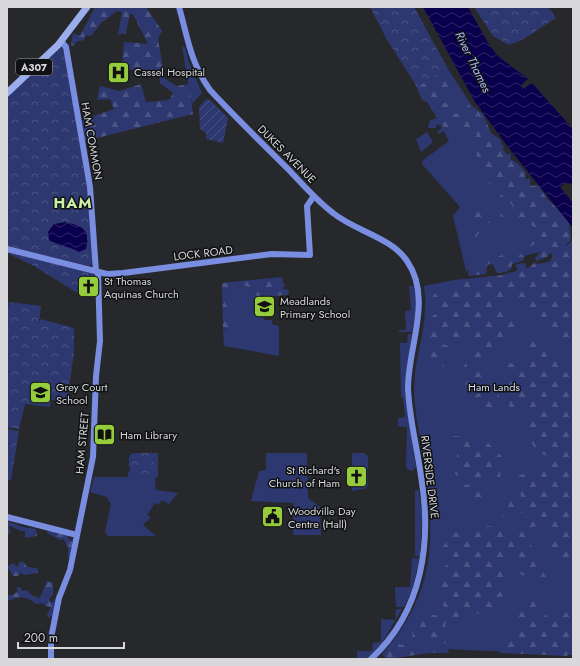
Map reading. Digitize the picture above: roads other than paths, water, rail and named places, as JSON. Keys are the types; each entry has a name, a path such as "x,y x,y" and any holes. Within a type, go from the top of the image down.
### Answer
{"main road":[{"name":"A307","path":"7,92 61,41 87,7"}],"street":[{"name":"DUKES AVENUE","path":"179,7 192,58 206,85 314,196 335,215 360,231 397,249 412,269 418,283"},
{"name":"HAM COMMON","path":"61,41 66,46 90,187 97,272"},
{"name":"LOCK ROAD","path":"97,272 123,274 272,254 310,255 307,206 314,196"},
{"path":"7,249 97,272"},
{"name":"HAM STREET","path":"51,659 51,638 59,598 68,578 94,452 96,376 100,341 97,272"},
{"name":"RIVERSIDE DRIVE","path":"371,659 390,638 407,610 417,588 424,557 425,502 410,410 408,387 419,307 418,283"},
{"path":"7,516 77,535"}],"water":[{"name":"River Thames","path":"423,7 468,7 488,43 498,56 528,79 522,84 522,89 532,83 573,129 573,184 565,183 560,187 573,203 573,228 508,147 475,102"},
{"path":"65,222 76,225 84,230 87,237 86,249 79,252 49,240 48,232 54,224"}],"place":[{"name":"Cassel Hospital","path":"118,72"},
{"name":"St Thomas Aquinas Church","path":"89,287"},
{"name":"Meadlands Primary School","path":"264,307"},
{"name":"Grey Court School","path":"40,393"},
{"name":"Ham Library","path":"105,435"},
{"name":"St Richard's Church of Ham","path":"356,476"},
{"name":"Woodville Day Centre (Hall)","path":"272,517"}],"district":[{"name":"HAM","path":"73,203"}],"park label":[{"name":"Ham Lands","path":"494,387"}]}
